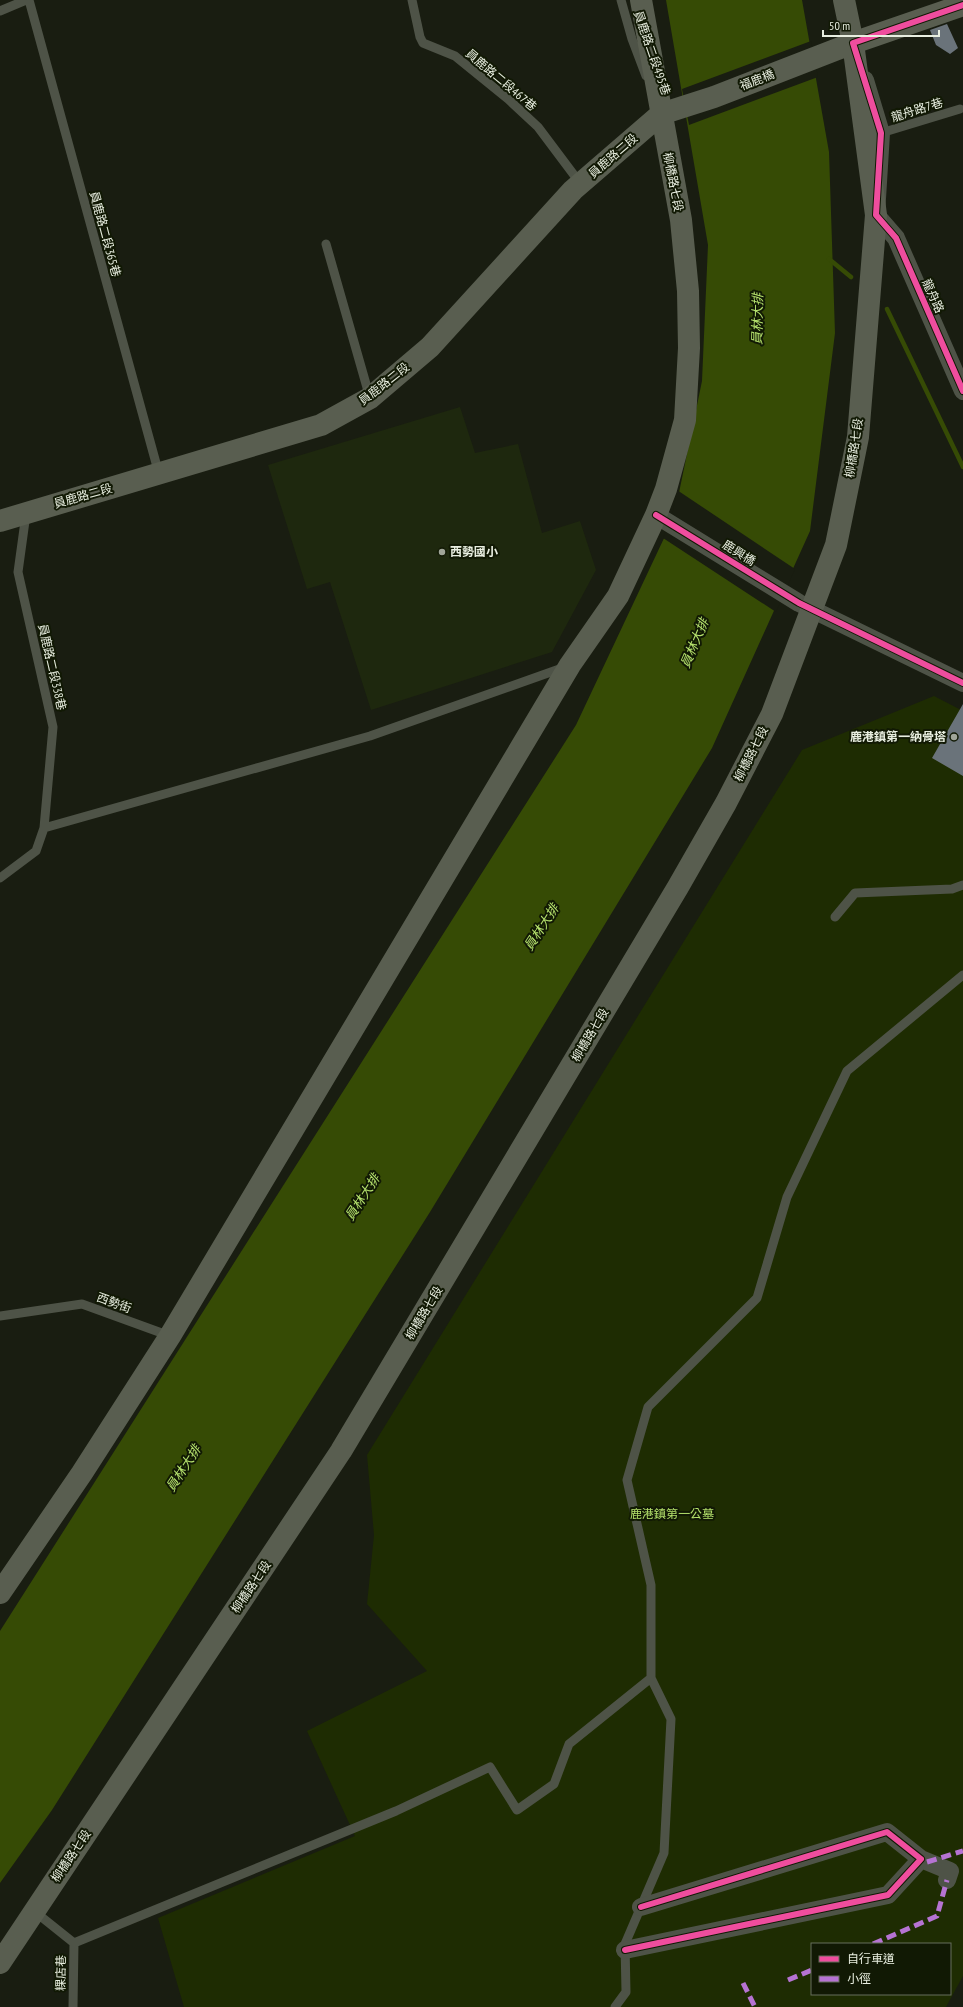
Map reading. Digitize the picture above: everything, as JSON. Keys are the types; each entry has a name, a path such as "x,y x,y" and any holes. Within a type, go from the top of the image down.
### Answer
{"main road":[{"name":"柳橋路七段","path":"0,1593 82,1473 170,1336 570,665 618,596 662,518 666,489 685,420 689,348 688,291 681,220 660,114 640,0"},
{"name":"柳橋路七段","path":"0,1963 341,1451 666,908 726,803 772,714 805,606 836,545 858,437 876,214 854,43 844,0"},
{"name":"福鹿橋","path":"660,114 963,5"},
{"name":"員鹿路二段","path":"0,521 321,425 370,398 430,347 573,190 660,114"}],"street":[{"path":"854,43 882,133 876,214"},
{"name":"龍舟路","path":"876,214 896,238 963,391"},
{"name":"鹿興橋","path":"662,518 805,606 963,683"},
{"path":"641,1907 887,1832 921,1859 950,1871"},
{"path":"625,1950 888,1895 921,1859"}],"lane":[{"path":"0,11 27,0"},
{"name":"員鹿路二段365巷","path":"27,0 159,474"},
{"name":"員鹿路二段467巷","path":"412,0 420,37 423,43 455,56 508,100 538,127 556,154 580,184"},
{"name":"員鹿路二段495巷","path":"621,0 632,39 660,114"},
{"name":"龍舟路7巷","path":"882,133 960,109"},
{"path":"326,244 370,398"},
{"name":"員鹿路二段338巷","path":"0,878 36,851 44,828 53,727 18,572 26,512"},
{"path":"44,828 370,736 570,665"},
{"path":"835,917 855,893 952,889 963,885"},
{"path":"615,2007 626,1992 625,1944 664,1853 670,1719 651,1678 651,1585 627,1480 648,1407 757,1298 787,1197 847,1071 963,975"},
{"name":"西勢街","path":"0,1316 82,1304 170,1336"},
{"path":"74,1943 396,1811 490,1767 517,1810 554,1784 569,1744 651,1678"},
{"name":"粿店巷","path":"34,1911 74,1943 73,2007"}],"shaded area":[{"name":"西勢國小","path":"460,407 475,453 518,444 542,533 580,521 596,570 552,652 371,710 330,582 307,589 268,465"}],"green space":[{"name":"鹿港鎮第一公墓","path":"934,696 963,711 963,1976 946,2007 184,2007 158,1918 355,1836 307,1731 427,1671 367,1604 374,1535 367,1455 802,750"}],"water":[{"name":"員林大排","path":"666,0 802,0 829,152 835,333 810,531 712,748 430,1212 52,1810 0,1883 0,1631 576,725 674,517 702,381 708,245"}],"pier":[{"path":"811,41 818,77 689,125 682,89"},
{"path":"677,490 795,569 776,612 663,538 672,516"}],"building":[{"path":"947,24 958,48 950,54 936,45 930,30"},
{"name":"鹿港鎮第一納骨塔","path":"963,704 963,776 932,758"}],"waterway":[{"path":"829,259 851,277"},
{"path":"887,309 963,467"}],"marked path":[{"path":"927,1862 963,1851"},
{"path":"875,1943 937,1916 947,1880"},
{"path":"788,1980 811,1970"},
{"path":"743,1983 755,2007"}],"cycle path":[{"path":"963,5 853,43 881,133 876,215 896,238 963,391"},
{"path":"656,515 799,603 963,683"},
{"path":"625,1950 888,1895 921,1859 887,1832 641,1907"}],"place":[{"name":"西勢國小","path":"442,552"},
{"name":"鹿港鎮第一納骨塔","path":"954,737"}]}
